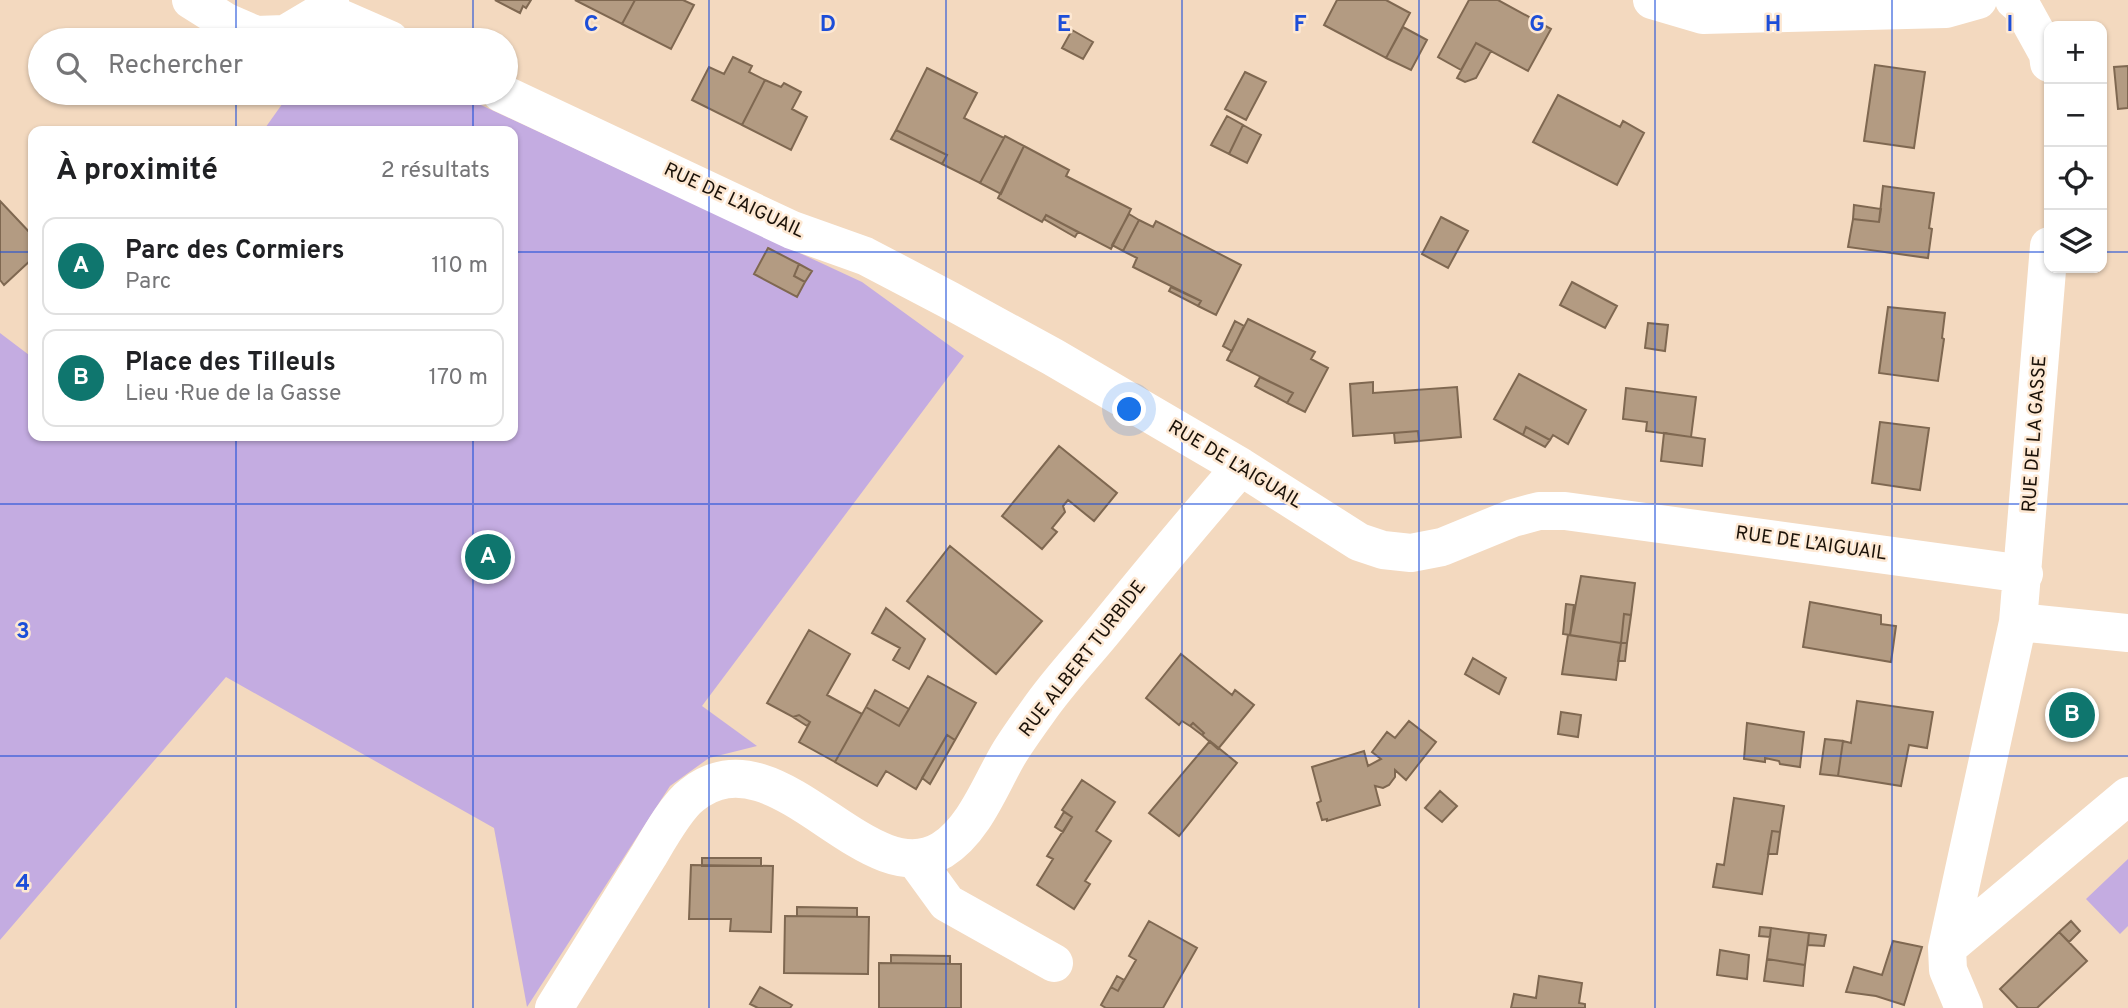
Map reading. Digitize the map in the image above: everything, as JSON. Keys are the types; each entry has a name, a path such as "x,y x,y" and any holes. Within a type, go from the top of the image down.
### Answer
{"street":[{"path":"191,0 240,28"},
{"path":"1652,0 1703,15 1946,9 1978,0"},
{"path":"2014,0 2022,7 2044,47"},
{"path":"294,28 327,5 368,28"},
{"name":"RUE DE L’AIGUAIL","path":"518,101 792,230 865,256 1053,357 1241,467 1359,542 1383,550 1411,553 1443,547 1513,518 1539,511 1565,510 2024,574"},
{"name":"RUE DE LA GASSE","path":"1947,948 2018,622 2047,273"},
{"name":"RUE ALBERT TURBIDE","path":"915,859 942,850 960,833 976,813 1009,754 1039,709 1194,519 1241,467"},
{"path":"2018,622 2128,633"},
{"path":"554,1008 666,828 691,795 717,781 739,778 765,783 791,795 866,843 889,853 915,859 947,903 1054,963"},
{"path":"1964,1008 1948,970 1947,948 2128,796"}],"shaded area":[{"path":"281,105 481,105 862,282 964,356 702,706 757,746 709,758 670,786 527,1007 494,828 226,677 0,940 0,333 28,354 28,441 518,441 518,126 267,126"},
{"path":"2128,859 2128,926 2120,934 2086,899"}],"building":[{"path":"495,0 531,0 526,8 523,6 520,13"},
{"path":"575,0 635,0 622,24"},
{"path":"635,0 683,0 694,5 671,49 622,24"},
{"path":"1337,0 1386,0 1410,13 1386,58 1324,25"},
{"path":"1469,0 1498,0 1551,29 1528,71 1476,43 1461,70 1438,57"},
{"path":"1403,27 1427,40 1411,70 1386,58"},
{"path":"1072,30 1093,42 1083,59 1062,48"},
{"path":"1476,43 1491,51 1476,78 1465,82 1457,78"},
{"path":"733,57 752,66 749,72 765,80 742,125 692,100 709,67 724,74"},
{"path":"1875,65 1925,72 1914,148 1864,141"},
{"path":"2128,66 2128,108 2118,109 2114,67"},
{"path":"927,68 977,93 964,118 1004,138 980,183 942,164 947,155 896,130"},
{"path":"1245,72 1266,82 1246,120 1225,109"},
{"path":"765,80 781,87 784,83 801,92 792,109 807,117 791,150 742,125"},
{"path":"1558,95 1620,127 1623,121 1644,133 1617,185 1533,142"},
{"path":"1227,116 1243,125 1229,154 1211,145"},
{"path":"1243,125 1261,135 1247,163 1229,154"},
{"path":"896,130 947,155 942,164 891,139"},
{"path":"1005,136 1024,146 1001,194 980,183"},
{"path":"1024,146 1069,170 1066,176 1131,209 1111,249 1046,215 1042,222 998,198"},
{"path":"1883,186 1934,193 1928,258 1848,247 1853,219 1879,222"},
{"path":"0,201 28,231 28,263 4,285 0,280"},
{"path":"1854,205 1881,209 1879,222 1853,219"},
{"path":"1129,214 1139,220 1123,251 1112,245"},
{"path":"1046,215 1078,232 1075,237 1044,219"},
{"path":"1441,217 1468,231 1448,268 1422,254"},
{"path":"1139,220 1153,227 1156,221 1241,265 1216,315 1198,306 1201,301 1133,267 1137,258 1123,251"},
{"path":"768,248 799,264 794,276 805,282 797,297 754,274"},
{"path":"799,264 812,271 805,282 794,276"},
{"path":"1572,282 1617,306 1605,328 1560,305"},
{"path":"1171,287 1201,301 1198,306 1169,291"},
{"path":"1888,307 1945,313 1938,381 1879,373"},
{"path":"1248,319 1315,352 1311,359 1328,368 1305,412 1287,403 1293,393 1227,360"},
{"path":"1235,321 1244,326 1232,351 1223,346"},
{"path":"1648,323 1668,325 1665,351 1645,348"},
{"path":"1519,374 1586,410 1568,444 1553,435 1550,440 1526,427 1523,435 1494,419"},
{"path":"1260,377 1293,393 1287,403 1255,386"},
{"path":"1373,382 1373,393 1457,387 1461,437 1419,441 1418,431 1353,436 1350,384"},
{"path":"1626,388 1696,397 1691,437 1646,431 1647,422 1623,419"},
{"path":"1880,422 1929,428 1920,490 1872,483"},
{"path":"1526,427 1550,440 1545,447 1523,435"},
{"path":"1418,431 1419,441 1395,443 1394,433"},
{"path":"1664,433 1705,439 1702,466 1661,461"},
{"path":"1059,446 1117,493 1094,521 1068,500 1063,506 1065,512 1052,528 1057,532 1042,549 1002,516"},
{"path":"950,546 1042,621 996,674 907,601"},
{"path":"1581,576 1635,583 1631,615 1624,614 1621,643 1570,635"},
{"path":"1810,602 1881,615 1881,624 1896,626 1891,662 1803,647"},
{"path":"1566,604 1574,605 1570,635 1563,634"},
{"path":"886,608 925,639 909,669 893,660 900,648 872,633"},
{"path":"1624,614 1631,615 1627,643 1621,643"},
{"path":"809,630 850,654 827,695 862,714 835,762 799,742 810,722 799,715 793,717 767,703"},
{"path":"1568,635 1621,643 1616,680 1562,674"},
{"path":"1621,643 1627,643 1625,661 1618,661"},
{"path":"1181,654 1232,695 1235,690 1254,705 1218,749 1193,723 1190,726 1182,721 1179,725 1146,698"},
{"path":"1473,658 1506,678 1499,694 1465,674"},
{"path":"928,676 976,703 955,740 947,735 916,789 886,771 877,786 835,762 866,707 899,726"},
{"path":"875,690 909,709 899,726 866,707"},
{"path":"1857,701 1933,712 1927,748 1909,745 1901,786 1838,776 1843,741 1851,743"},
{"path":"1561,712 1581,715 1578,737 1558,734"},
{"path":"799,715 810,722 807,726 793,717"},
{"path":"1409,721 1436,742 1406,780 1395,770 1395,777 1389,785 1383,788 1375,786 1380,805 1327,821 1322,820 1317,803 1321,801 1312,767 1364,751 1368,766 1381,759 1372,752 1387,732 1395,738"},
{"path":"1193,723 1204,733 1202,735 1190,726"},
{"path":"1747,723 1804,732 1800,767 1765,758 1765,762 1744,759"},
{"path":"947,735 955,740 930,784 922,778"},
{"path":"1825,739 1843,741 1838,776 1820,774"},
{"path":"1210,741 1237,763 1179,836 1149,813"},
{"path":"1082,780 1115,802 1096,831 1111,841 1085,881 1090,884 1074,909 1037,885 1053,859 1047,856 1072,817 1062,810"},
{"path":"1440,791 1457,806 1442,822 1425,808"},
{"path":"1734,798 1784,806 1780,832 1772,831 1762,894 1713,887 1717,864 1724,865"},
{"path":"1064,812 1072,817 1063,832 1055,827"},
{"path":"1772,831 1780,832 1777,854 1768,854"},
{"path":"702,858 761,858 761,866 702,866"},
{"path":"691,865 773,866 771,932 730,931 731,919 689,919"},
{"path":"797,907 857,908 857,917 797,916"},
{"path":"785,916 869,917 868,974 784,973"},
{"path":"1149,921 1197,948 1163,1008 1106,1008 1101,1005 1111,987 1118,991 1136,960 1129,956"},
{"path":"2071,921 2080,931 2069,942 2059,932"},
{"path":"1760,927 1771,928 1770,937 1759,936"},
{"path":"1771,928 1809,933 1805,965 1767,959"},
{"path":"2059,932 2087,961 2037,1008 2018,1008 2000,989"},
{"path":"1809,933 1826,935 1824,946 1808,945"},
{"path":"1893,941 1922,947 1904,1005 1876,996 1846,992 1854,967 1882,975"},
{"path":"1720,950 1749,955 1747,979 1717,975"},
{"path":"891,955 950,956 950,964 891,963"},
{"path":"1767,959 1805,965 1803,986 1764,981"},
{"path":"879,963 961,964 961,1008 879,1008"},
{"path":"1117,976 1124,980 1118,991 1111,987"},
{"path":"1539,976 1582,983 1579,1003 1585,1004 1585,1008 1511,1008 1514,994 1536,998"},
{"path":"760,987 792,1005 790,1008 758,1008 750,1004"}],"place":[{"name":"Parc des Cormiers","path":"488,557"},
{"name":"Place des Tilleuls","path":"2072,715"}]}
